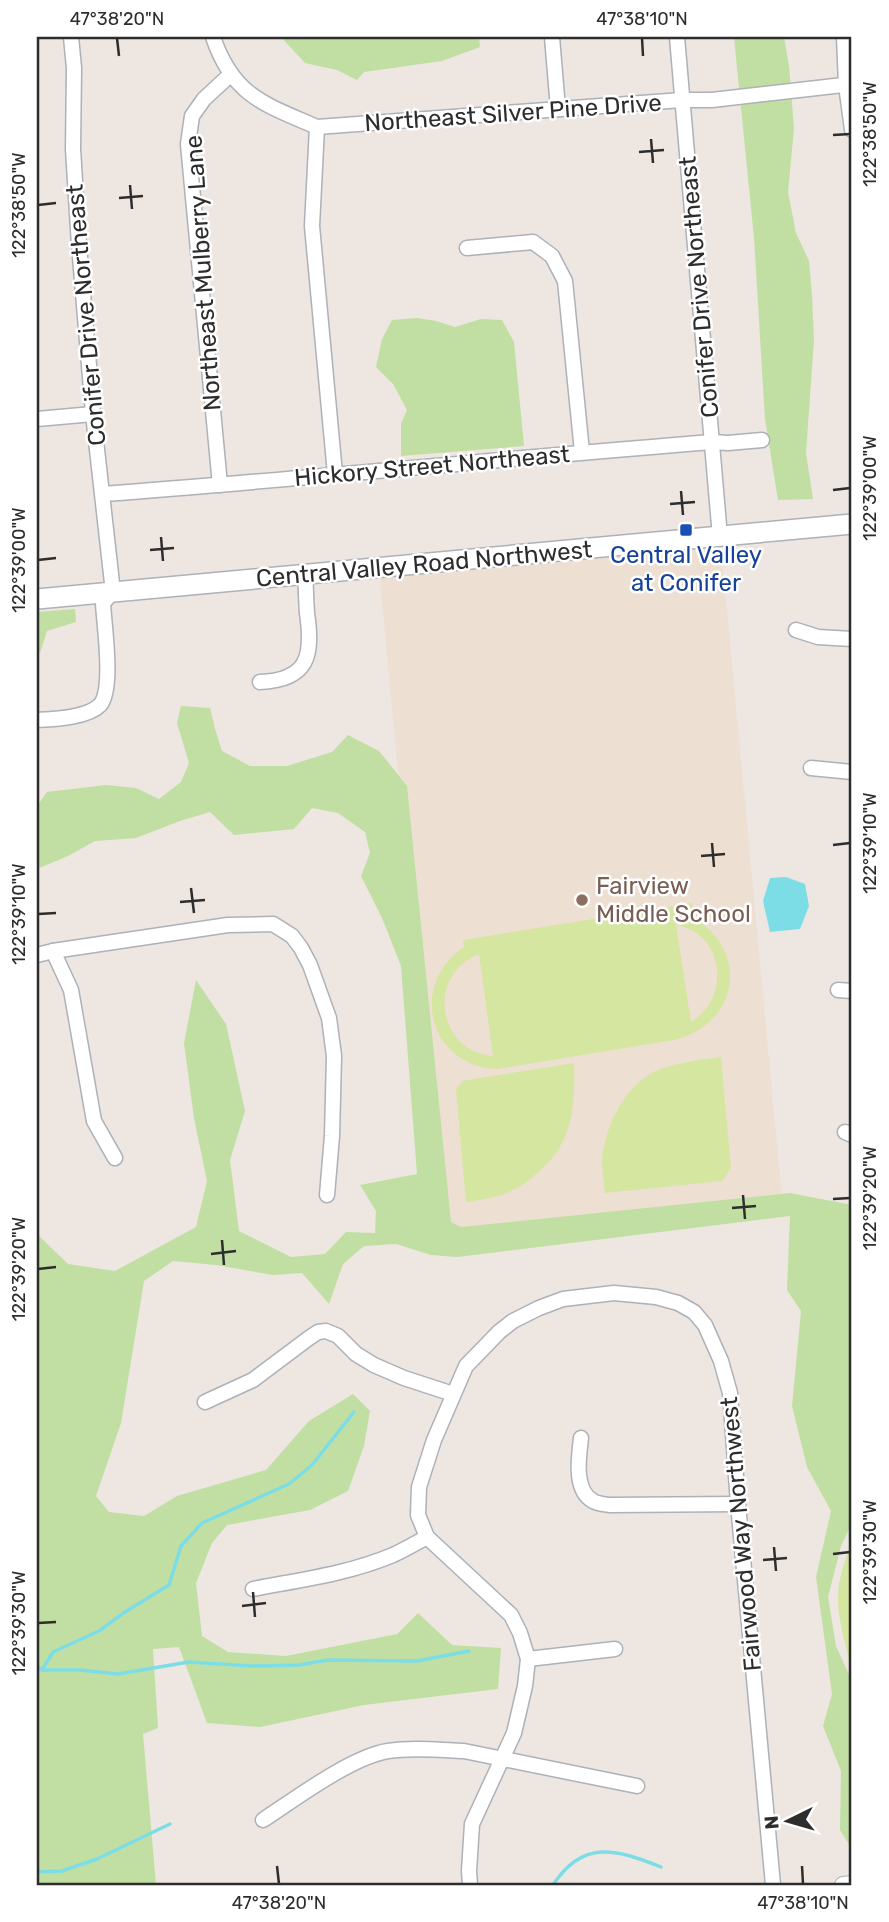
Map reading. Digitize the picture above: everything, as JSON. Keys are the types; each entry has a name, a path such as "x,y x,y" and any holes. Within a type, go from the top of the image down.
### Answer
{"main road":[{"name":"Central Valley Road Northwest","path":"37,599 852,524"}],"street":[{"name":"Conifer Drive Northeast","path":"71,37 74,68 72,149 93,414 113,592"},
{"name":"Northeast Silver Pine Drive","path":"213,37 230,75 248,93 274,109 317,127 712,100 849,85"},
{"path":"552,37 558,109"},
{"name":"Conifer Drive Northeast","path":"677,37 720,537"},
{"path":"844,37 852,130"},
{"name":"Northeast Mulberry Lane","path":"220,485 188,144 192,116 204,99 230,75"},
{"path":"317,127 312,226 335,474"},
{"path":"467,248 533,242 552,256 565,281 582,452"},
{"path":"37,419 93,414"},
{"name":"Hickory Street Northeast","path":"103,494 582,452 762,440"},
{"path":"260,682 271,682 293,674 307,658 310,630 305,574"},
{"path":"37,720 67,718 89,712 99,706 105,696 108,682 103,603 113,592"},
{"path":"796,630 818,637 852,639"},
{"path":"811,768 852,772"},
{"path":"37,955 248,923 273,924 292,936 310,965 329,1018 334,1056 327,1195"},
{"path":"53,951 71,990 94,1121 115,1158"},
{"name":"Fairwood Way Northwest","path":"427,1537 418,1515 419,1487 434,1440 466,1366 499,1332 513,1321 563,1299 614,1293 656,1297 678,1303 694,1312 705,1325 730,1394 737,1504 774,1885"},
{"path":"205,1402 253,1380 309,1338 318,1332 326,1331 338,1336 356,1354 374,1365 453,1394"},
{"path":"581,1438 579,1476 583,1491 594,1502 609,1505 737,1504"},
{"path":"253,1589 365,1565 427,1537 511,1615 528,1659 525,1685 514,1733 472,1825 470,1885"},
{"path":"528,1659 615,1649"},
{"path":"263,1820 358,1761 386,1751 464,1751 637,1786"},
{"path":"843,1885 852,1884"}],"shaded area":[{"name":"Fairview Middle School","path":"720,537 783,1210 442,1241 379,568"}],"green space":[{"path":"281,37 479,37 480,47 442,61 364,72 357,80 337,70 305,63"},
{"path":"734,37 784,37 789,66 794,128 788,192 796,233 809,261 812,295 814,340 806,453 813,499 778,500 765,419 754,238"},
{"path":"417,318 455,327 481,319 502,320 514,342 524,446 401,456 401,424 407,410 393,384 376,367 382,339 392,320"},
{"path":"75,609 76,622 47,631 40,653 37,650 37,612"},
{"path":"181,706 210,708 222,751 250,766 287,766 332,752 348,735 379,751 407,786 451,1222 461,1227 790,1193 852,1205 852,1523 841,1546 828,1597 836,1646 852,1681 849,1730 852,1732 852,1849 840,1830 841,1771 823,1726 832,1694 816,1577 831,1511 807,1467 792,1406 801,1311 787,1290 790,1216 457,1257 431,1255 396,1244 364,1246 343,1264 329,1304 302,1273 273,1275 173,1261 144,1281 121,1423 96,1496 109,1512 144,1516 177,1496 266,1470 309,1421 353,1394 370,1411 364,1446 348,1491 310,1510 227,1525 212,1543 196,1583 202,1636 228,1652 286,1656 397,1634 418,1613 452,1645 501,1648 498,1689 364,1705 260,1727 207,1723 179,1647 153,1649 158,1728 143,1734 156,1885 37,1885 37,1234 68,1264 115,1271 196,1227 207,1181 194,1118 184,1043 196,980 226,1024 245,1111 230,1160 239,1231 291,1257 325,1254 346,1232 375,1233 376,1211 360,1185 417,1174 401,966 382,918 361,876 370,853 365,832 338,813 312,808 294,829 234,835 210,812 136,838 95,841 37,869 37,806 47,792 106,785 136,788 159,799 181,782 189,763 177,723"},
{"path":"692,903 694,918 712,933 724,950 730,968 729,986 723,1004 712,1019 696,1032 674,1040 497,1069 474,1064 455,1054 442,1039 434,1021 432,1002 436,982 447,963 464,947 463,940","holes":["676,925 692,930 705,940 713,953 717,968 717,983 712,998 704,1011 691,1022","479,954 493,1056 473,1051 459,1040 450,1026 445,1010 445,993 451,978 462,964"]},
{"path":"721,1057 731,1168 722,1181 605,1193 602,1160 607,1135 617,1111 632,1089 652,1073 667,1067"},
{"path":"574,1063 574,1096 569,1125 548,1163 518,1188 498,1196 466,1202 456,1090 462,1081"},
{"path":"852,1542 852,1666 842,1632 838,1594 844,1563"}],"water":[{"path":"786,877 805,884 809,906 800,929 770,932 763,901 770,878"}],"waterway":[{"path":"42,1670 53,1652 99,1631 169,1585 181,1546 202,1523 289,1484 312,1465 354,1412"},
{"path":"37,1666 42,1670 118,1674 189,1662 251,1666 299,1665 328,1660 417,1661 469,1651"},
{"path":"37,1872 62,1871 97,1859 170,1824"},
{"path":"553,1885 564,1870 588,1854 615,1853 661,1867"}],"place":[{"name":"Central Valley at Conifer","path":"686,530"},
{"name":"Fairview Middle School","path":"582,900"}]}
